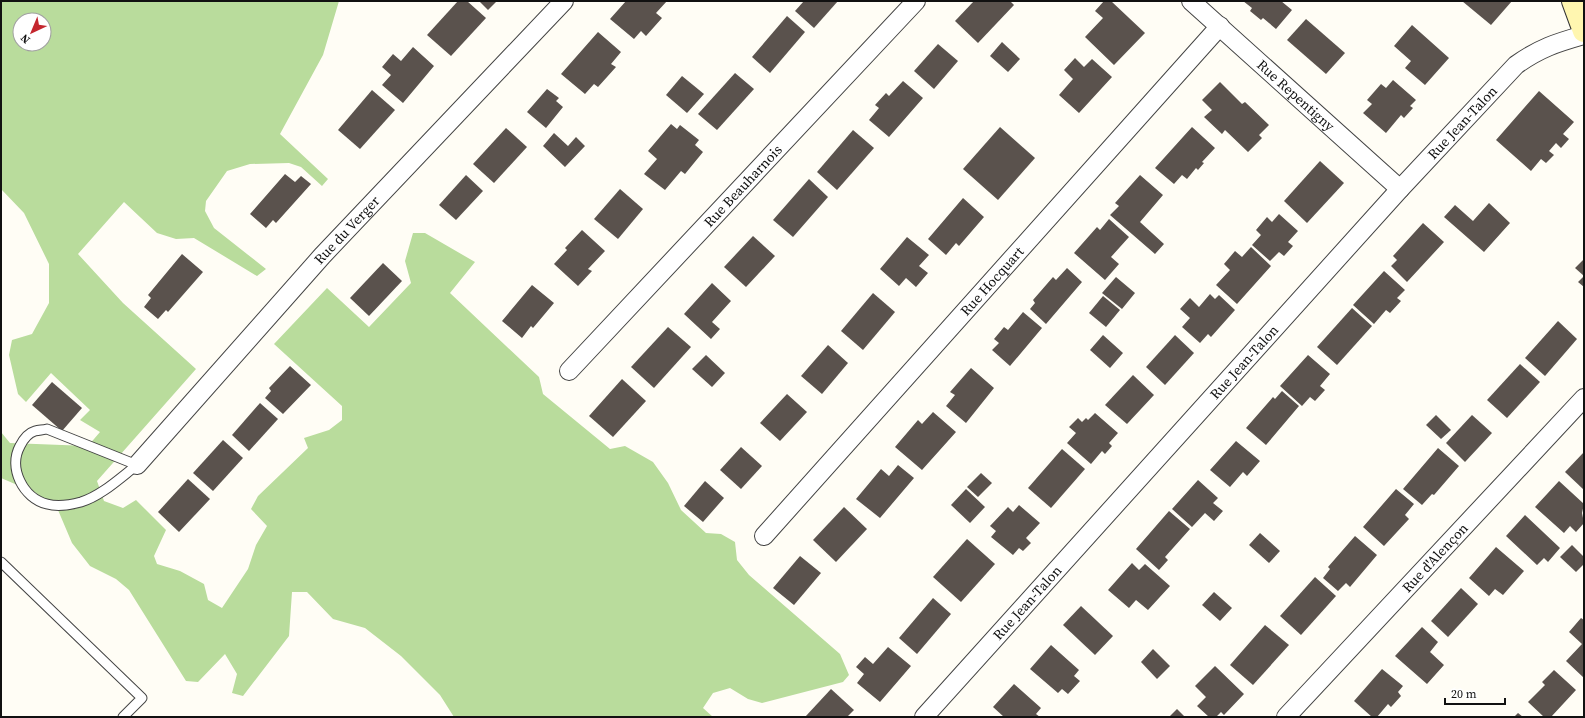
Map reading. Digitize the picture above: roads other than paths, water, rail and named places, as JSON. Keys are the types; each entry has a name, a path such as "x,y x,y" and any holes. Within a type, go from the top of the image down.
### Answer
{"street":[{"name":"Rue du Verger","path":"137,465 322,256 564,1"},
{"name":"Rue Beauharnois","path":"569,371 916,1"},
{"name":"Rue Repentigny","path":"1191,1 1400,189"},
{"path":"1573,1 1584,31"},
{"name":"Rue Hocquart","path":"764,536 1220,26"},
{"name":"Rue Jean-Talon","path":"924,717 1400,189 1516,65 1534,52 1584,35"},
{"name":"Rue d'Alençon","path":"1286,717 1584,398"}],"lane":[{"path":"47,430 137,465 100,492 82,502 62,506 52,505 46,504 30,495 20,483 16,471 16,452 23,440 34,431 47,430"},
{"path":"1,562 142,698 123,717"}]}
